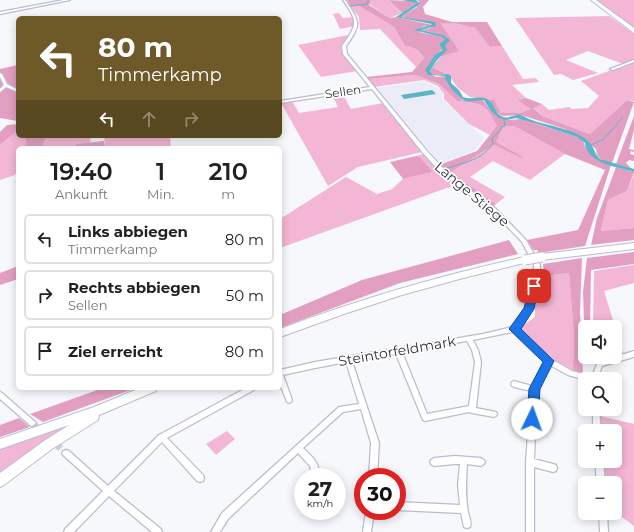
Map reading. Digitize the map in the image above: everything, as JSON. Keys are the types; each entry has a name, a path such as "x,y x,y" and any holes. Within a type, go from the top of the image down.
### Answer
{"main road":[{"path":"593,0 634,31"},
{"path":"282,332 412,287 525,260 539,261 579,251 634,246"},
{"path":"0,444 51,428 147,390"},
{"path":"0,481 57,439 120,401"}],"street":[{"path":"0,13 69,0"},
{"name":"Sellen","path":"282,102 372,88 343,50 357,26 353,12 344,0"},
{"path":"612,69 634,61"},
{"path":"0,74 6,85 16,89"},
{"path":"0,91 6,85"},
{"name":"Lange Stiege","path":"372,88 425,152 449,178 494,209 520,237 539,261"},
{"path":"539,261 529,309 521,323 514,329 549,361 570,373 578,375"},
{"name":"Steintorfeldmark","path":"282,373 315,365 399,352 514,329"},
{"path":"469,339 475,350 478,362 472,408"},
{"path":"399,352 425,418 472,408 472,410 494,414"},
{"path":"596,372 600,364 634,354"},
{"path":"348,360 375,443 374,468"},
{"path":"530,532 530,462 534,389 549,361"},
{"name":"Steintorfeldmark","path":"282,379 290,400"},
{"path":"514,384 534,389"},
{"path":"68,532 162,437 248,390"},
{"path":"0,395 32,423"},
{"path":"214,532 225,516 341,409 364,406"},
{"path":"162,437 200,478"},
{"path":"298,448 314,464 314,468"},
{"path":"66,453 108,492 158,532"},
{"path":"434,462 464,460 481,462"},
{"path":"464,460 462,485 467,524"},
{"path":"530,462 553,468"},
{"path":"406,506 464,509"},
{"path":"367,532 369,520"},
{"path":"603,520 604,532"}],"shaded area":[{"path":"347,0 371,0 369,5 390,18 396,17 433,25 422,27 419,32 439,36 446,40 439,44 443,49 434,57 426,72 436,77 446,76 446,81 463,100 483,100 490,110 508,120 522,119 577,137 593,155 611,165 585,246 539,253 537,250 533,250 527,240 578,230 605,170 565,154 514,126 503,126 496,142 523,157 522,158 494,145 451,172 496,204 493,207 450,177 439,165 477,151 497,126 490,113 478,104 457,101 439,84 415,75 368,79 366,77 412,72 424,58 416,49 405,46 394,27 359,6 351,7"},
{"path":"371,0 389,0 402,13 390,18 369,4"},
{"path":"389,0 410,1 417,3 402,13"},
{"path":"416,0 429,0 423,7 425,14 452,22 487,22 502,46 490,47 475,28 454,23 440,23 459,51 442,56 434,68 447,74 434,75 430,71 445,51 445,45 448,42 443,35 421,30 431,28 435,23 401,17 417,7 419,1"},
{"path":"596,0 634,0 634,29"},
{"path":"359,6 394,27 405,46 414,48 421,53 424,58 416,67 380,29 360,30 359,17 351,7"},
{"path":"339,13 343,18 354,17 356,26 340,29 333,14"},
{"path":"609,16 634,34 634,60 623,64 588,51 566,60 598,73 573,80 561,74 554,75 515,18"},
{"path":"439,23 454,23 475,28 490,47 502,46 523,79 536,78 539,82 512,85 526,98 519,100 530,109 520,113 501,113 494,101 470,97 457,87 448,74 434,68 442,56"},
{"path":"353,34 343,46 343,52 357,71 321,77 298,45"},
{"path":"634,62 634,101 627,100 590,134 542,116 534,107 542,104 549,110 569,107 572,109 588,108 599,96 581,81"},
{"path":"16,65 16,121 0,118 0,69"},
{"path":"415,75 439,84 457,101 478,104 487,109 498,126 490,135 469,124 444,99 444,94 438,86 424,80 374,87 368,79"},
{"path":"424,81 437,87 443,93 442,99 484,138 475,150 441,164 376,88"},
{"path":"342,93 351,109 383,103 422,152 358,167 328,186 282,103 292,101 299,113 338,107 332,95"},
{"path":"526,98 542,104 534,108 542,116 590,134 627,100 634,102 612,163 601,159 596,149 577,135 565,129 521,115 502,116 494,110 489,100 494,100 501,113 520,113 530,109 518,100"},
{"path":"634,116 634,130 629,149 634,150 634,152 631,151 630,154 634,155 634,161 629,160 626,163 631,168 616,164"},
{"path":"16,124 16,132 0,145 0,132 7,125"},
{"path":"503,126 514,126 565,154 530,180 493,161 470,177 505,197 496,204 451,172 494,145 523,158 495,142"},
{"path":"16,132 16,138 26,138 26,146 16,146 15,175 0,180 0,145"},
{"path":"26,138 48,138 45,139 43,146 26,146"},
{"path":"91,138 90,143 76,144 76,146 43,146 45,139"},
{"path":"104,138 170,138 171,146 105,146"},
{"path":"104,141 105,146 76,146 76,144"},
{"path":"424,154 455,185 282,247 282,218 346,177 377,194 392,189 403,179 433,172 420,157 416,156"},
{"path":"416,156 420,157 433,172 403,179 390,162"},
{"path":"616,167 634,172 627,191 608,200 601,231 634,228 634,240 591,245 597,218"},
{"path":"634,174 634,228 601,231 608,200 627,191"},
{"path":"509,240 518,254 400,283 282,327 282,314 362,280"},
{"path":"634,252 634,264 591,270 590,320 584,320 583,292 587,258"},
{"path":"582,258 580,320 578,320 578,364 583,364 583,372 573,370 574,336 569,273 544,276 543,264"},
{"path":"634,265 634,283 604,291 613,320 593,320 594,271"},
{"path":"16,267 16,280 0,285 0,273"},
{"path":"569,273 574,336 573,370 551,358 521,331 522,326 535,317 535,306 546,284 544,276"},
{"path":"97,390 131,390 43,422 30,414"},
{"path":"600,416 634,424 634,526 622,517 622,476 604,476 603,468 622,468 622,424 601,424"},
{"path":"19,418 30,427 0,437 0,425"},
{"path":"82,420 0,478 0,448"},
{"path":"227,431 235,439 216,455 206,444"}],"water":[{"path":"402,0 416,0 420,4 401,17 435,22 436,26 421,30 443,35 450,40 445,45 447,50 437,60 430,71 434,75 448,74 451,76 451,83 459,90 463,97 488,99 497,113 503,117 521,115 528,119 581,136 590,143 600,159 634,169 634,172 605,164 597,160 591,156 585,143 577,137 516,118 507,120 499,118 490,110 484,100 469,101 461,98 448,84 445,78 446,76 428,75 425,70 435,55 443,50 439,44 445,40 442,37 414,30 432,24 396,17 417,3"},
{"path":"432,90 436,94 404,99 401,95"}],"waterway":[{"path":"350,6 368,4 368,0"},
{"path":"591,145 604,139 623,117"},
{"path":"444,169 464,163 484,154 493,143 492,138 501,130 501,127 505,126 504,119"}],"tunnel":[{"path":"32,423 66,453"}],"route":[{"path":"532,419 534,389 549,361 514,329 521,323 529,309 534,286"}]}
